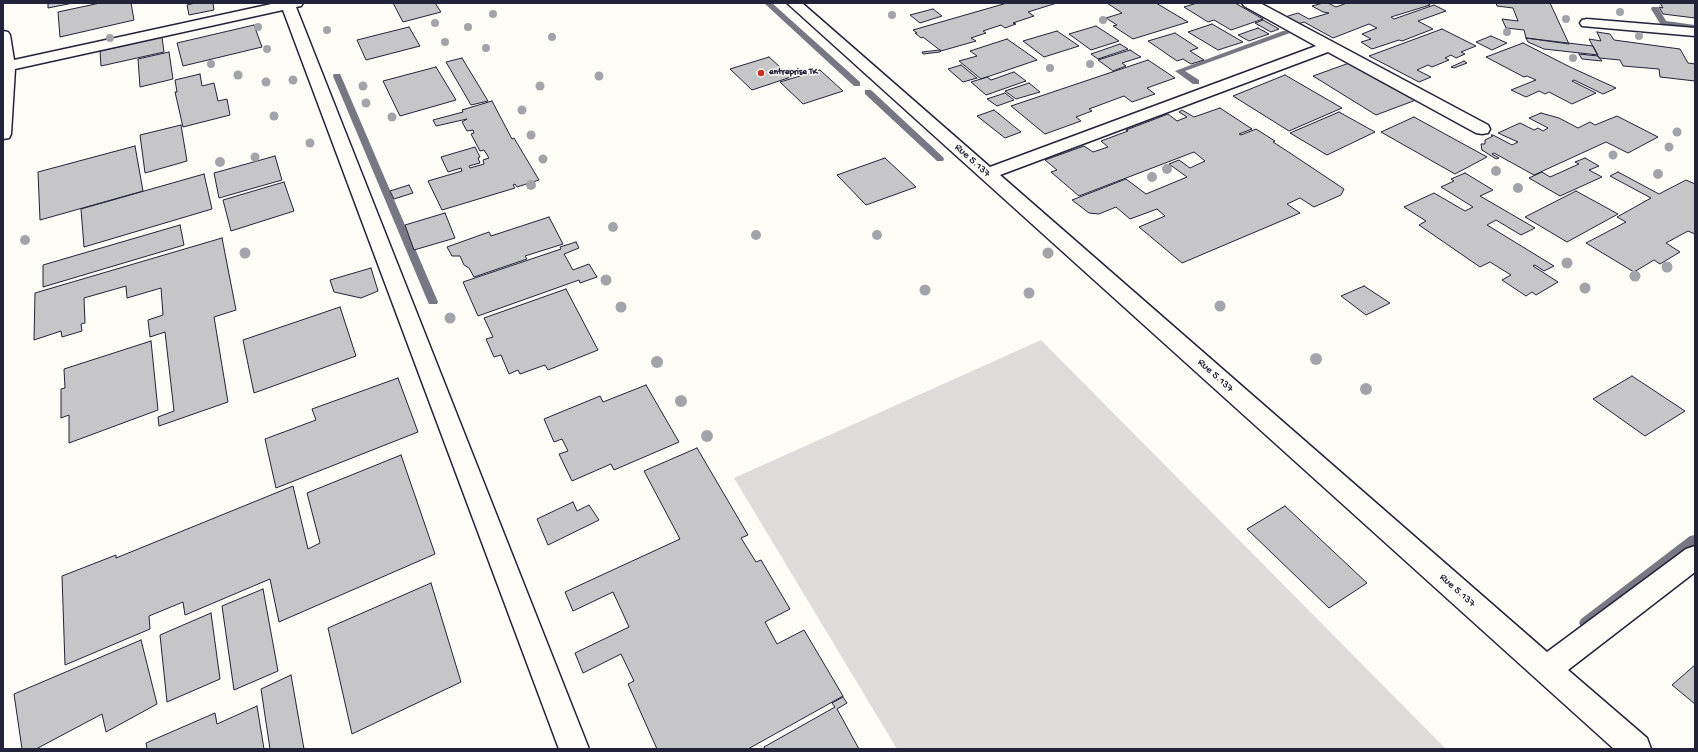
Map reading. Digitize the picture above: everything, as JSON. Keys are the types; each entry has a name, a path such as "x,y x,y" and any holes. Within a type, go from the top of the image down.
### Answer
{"street":[{"name":"Rue 5.137","path":"794,3 1636,749"},
{"path":"1249,3 1482,129"},
{"path":"8,66 292,4 574,749"},
{"path":"1587,23 1695,32"},
{"path":"3,35 8,66 3,134"},
{"path":"987,174 1329,46"},
{"path":"1546,670 1695,557"}],"shaded area":[{"path":"1041,340 1446,749 897,749 734,478"}],"building":[{"path":"48,3 73,3 48,8"},
{"path":"100,3 131,3 134,20 60,37 58,12"},
{"path":"195,3 213,3 214,10 189,15 187,5"},
{"path":"393,3 435,3 441,12 403,22"},
{"path":"1007,3 1057,3 1028,12 1034,16 1013,23 1016,24 1005,28 1001,25 983,31 986,33 971,38 976,41 941,51 923,37 921,38 913,30"},
{"path":"1107,3 1156,3 1188,22 1133,39 1113,26 1117,25 1106,18 1122,13"},
{"path":"1197,3 1235,3 1263,19 1231,30 1214,20 1208,22 1184,7"},
{"path":"1328,3 1336,7 1347,3 1427,3 1430,5 1391,17 1394,19 1434,5 1446,11 1418,21 1433,29 1402,41 1399,40 1372,49 1361,42 1371,39 1362,34 1377,28 1369,24 1333,38 1304,22 1298,24 1285,17 1298,13 1309,19 1329,13 1323,12 1312,6"},
{"path":"1496,3 1550,3 1569,44 1526,38 1524,30 1506,28 1502,19 1518,21 1513,8 1497,6"},
{"path":"1660,3 1695,3 1695,18 1663,14 1659,7 1663,8"},
{"path":"933,9 942,16 920,23 910,15"},
{"path":"1263,20 1279,29 1271,32 1255,23"},
{"path":"1212,24 1243,42 1218,50 1188,32"},
{"path":"254,25 262,47 183,66 177,43"},
{"path":"1096,26 1119,41 1091,50 1069,34"},
{"path":"409,27 420,46 366,60 357,40"},
{"path":"1258,28 1269,34 1249,41 1238,35"},
{"path":"1442,29 1476,46 1461,52 1465,54 1456,58 1451,55 1445,58 1449,60 1432,67 1428,65 1417,70 1431,77 1419,82 1369,56"},
{"path":"1057,31 1079,46 1044,57 1023,41"},
{"path":"1597,32 1610,34 1614,40 1680,49 1688,63 1695,64 1695,81 1660,77 1659,69 1623,66 1620,60 1599,58 1589,39 1601,41"},
{"path":"1175,33 1198,48 1190,51 1204,60 1191,64 1183,59 1177,61 1148,41"},
{"path":"1491,36 1507,43 1492,50 1476,42"},
{"path":"162,37 164,52 101,66 100,51"},
{"path":"1526,38 1593,46 1598,55 1544,49 1528,42"},
{"path":"1007,39 1037,60 981,79 959,61 977,56 970,51"},
{"path":"1523,43 1616,88 1603,94 1574,80 1572,81 1596,93 1572,104 1549,92 1545,94 1539,91 1526,97 1511,90 1536,80 1527,76 1524,77 1486,57"},
{"path":"1120,44 1128,49 1098,59 1091,54"},
{"path":"940,50 940,52 923,54 922,52"},
{"path":"1130,50 1141,57 1122,63 1126,66 1113,71 1098,60"},
{"path":"169,52 173,79 140,87 138,59"},
{"path":"1579,54 1598,56 1602,61 1582,59"},
{"name":"entreprise TK","path":"769,57 791,77 752,90 730,69"},
{"path":"462,58 488,101 471,105 446,62"},
{"path":"1148,60 1175,78 1147,88 1155,94 1132,102 1124,96 1089,109 1092,111 1076,117 1081,121 1045,134 1011,106"},
{"path":"1464,61 1467,63 1454,68 1451,67"},
{"path":"1352,62 1416,100 1376,115 1313,76"},
{"path":"961,65 977,78 963,82 948,69"},
{"path":"436,67 456,100 400,116 383,81"},
{"path":"820,70 843,91 803,104 780,82"},
{"path":"1014,72 1026,81 986,95 971,82 987,77 991,80"},
{"path":"200,74 202,86 214,83 218,101 227,99 230,115 183,127 175,92 177,92 175,80"},
{"path":"1285,75 1342,108 1289,131 1233,96"},
{"path":"1029,83 1040,92 1016,99 1005,91"},
{"path":"1005,93 1014,100 997,106 987,99"},
{"path":"492,101 512,139 514,138 539,180 517,187 515,184 513,185 515,188 442,210 428,181 462,171 461,168 448,172 441,157 475,147 480,157 478,158 480,163 469,166 470,168 484,164 483,160 489,158 484,150 480,151 471,134 474,133 473,130 467,131 462,122 467,119 436,126 433,120 463,112 462,110"},
{"path":"1220,108 1252,129 1239,134 1241,135 1256,129 1344,189 1341,195 1314,207 1300,198 1287,204 1300,213 1182,263 1139,227 1165,216 1157,209 1130,219 1116,207 1099,214 1089,213 1072,200 1126,179 1146,194 1187,177 1169,164 1179,160 1190,168 1205,161 1194,152 1079,196 1051,172 1057,170 1045,160 1084,146 1093,152 1108,147 1101,141 1168,114 1177,121 1187,117 1179,112 1182,110 1194,117"},
{"path":"994,110 1021,132 1005,138 977,116"},
{"path":"1339,112 1375,132 1327,155 1290,133"},
{"path":"1541,113 1559,118 1578,128 1590,122 1595,125 1617,116 1658,137 1628,153 1606,142 1534,175 1494,153 1492,154 1499,158 1496,159 1482,150 1481,144 1485,144 1485,140 1493,136 1491,135 1512,145 1518,142 1498,133 1520,123 1534,130 1538,128 1543,131 1548,128 1529,118"},
{"path":"1414,117 1487,157 1455,174 1381,132"},
{"path":"181,125 187,161 145,173 140,135"},
{"path":"135,146 143,191 40,220 38,172"},
{"path":"275,156 282,180 219,198 214,173"},
{"path":"885,158 916,187 866,205 837,175"},
{"path":"1585,158 1599,166 1589,170 1602,177 1560,196 1529,178 1542,172 1550,177 1579,164 1575,162"},
{"path":"1618,172 1659,194 1686,180 1695,184 1695,234 1688,231 1666,243 1680,252 1660,264 1654,260 1634,272 1586,243 1626,222 1617,217 1651,198 1610,176"},
{"path":"1465,173 1493,190 1480,196 1535,228 1521,235 1496,220 1487,225 1554,266 1544,271 1535,265 1533,266 1558,282 1536,295 1532,292 1526,296 1502,280 1511,275 1490,262 1480,267 1419,225 1426,221 1404,207 1434,193 1465,211 1473,207 1441,187 1454,181 1451,179"},
{"path":"204,174 212,209 84,247 81,209"},
{"path":"284,182 294,211 231,231 223,200"},
{"path":"409,185 413,193 394,199 390,191"},
{"path":"1576,191 1618,214 1567,242 1525,217"},
{"path":"445,213 455,238 414,250 405,225"},
{"path":"549,217 563,244 525,256 527,259 474,277 469,268 464,265 460,256 452,256 447,247 489,232 491,236"},
{"path":"180,225 184,245 43,287 43,265"},
{"path":"222,238 236,310 214,317 228,402 159,426 158,417 174,411 165,332 150,337 148,320 163,315 161,288 127,298 126,286 84,298 85,323 81,324 82,331 62,337 61,331 34,340 35,293"},
{"path":"576,242 579,248 564,254 573,270 589,264 597,277 580,283 579,280 478,316 463,282 561,249 560,247"},
{"path":"371,268 378,291 361,298 334,292 330,280"},
{"path":"1364,286 1390,303 1366,315 1341,296"},
{"path":"566,289 598,350 548,370 545,365 520,374 518,370 509,374 501,355 494,357 486,339 493,337 484,318"},
{"path":"340,307 356,356 254,393 243,340"},
{"path":"151,341 158,410 69,443 69,415 61,418 61,389 65,388 64,369"},
{"path":"1632,376 1685,411 1645,436 1593,399"},
{"path":"398,378 418,432 276,488 265,439 316,420 312,409"},
{"path":"646,385 679,442 614,470 611,464 572,481 559,454 568,451 562,439 554,442 544,419 600,396 603,402"},
{"path":"697,448 748,535 741,538 756,562 761,560 790,609 765,622 777,644 804,630 843,696 748,749 657,749 628,684 634,681 621,654 583,673 575,653 629,627 613,592 573,611 565,592 680,539 644,471"},
{"path":"401,455 435,554 279,622 270,579 185,615 183,602 149,616 150,629 65,665 62,576 116,555 116,558 293,486 308,549 320,543 307,493"},
{"path":"573,502 577,511 589,505 599,520 548,545 537,519"},
{"path":"1285,506 1367,583 1329,608 1247,529"},
{"path":"431,583 461,682 352,734 328,628"},
{"path":"263,589 278,671 234,690 222,606"},
{"path":"211,613 220,679 167,702 160,635"},
{"path":"141,640 157,704 106,732 102,714 36,749 22,749 14,694"},
{"path":"1695,665 1695,704 1672,685"},
{"path":"291,675 304,749 270,749 261,689"},
{"path":"843,697 847,703 837,709 859,749 765,749 764,747 835,707 832,703"},
{"path":"257,706 264,749 147,749 146,743 215,713 217,724"}],"waterway":[{"path":"768,3 857,84"},
{"path":"1655,9 1664,23 1695,27"},
{"path":"1196,82 1179,71 1286,33"},
{"path":"337,76 433,302"},
{"path":"868,92 940,159"},
{"path":"1586,623 1695,540"}],"place":[{"name":"entreprise TK","path":"761,73"}]}
